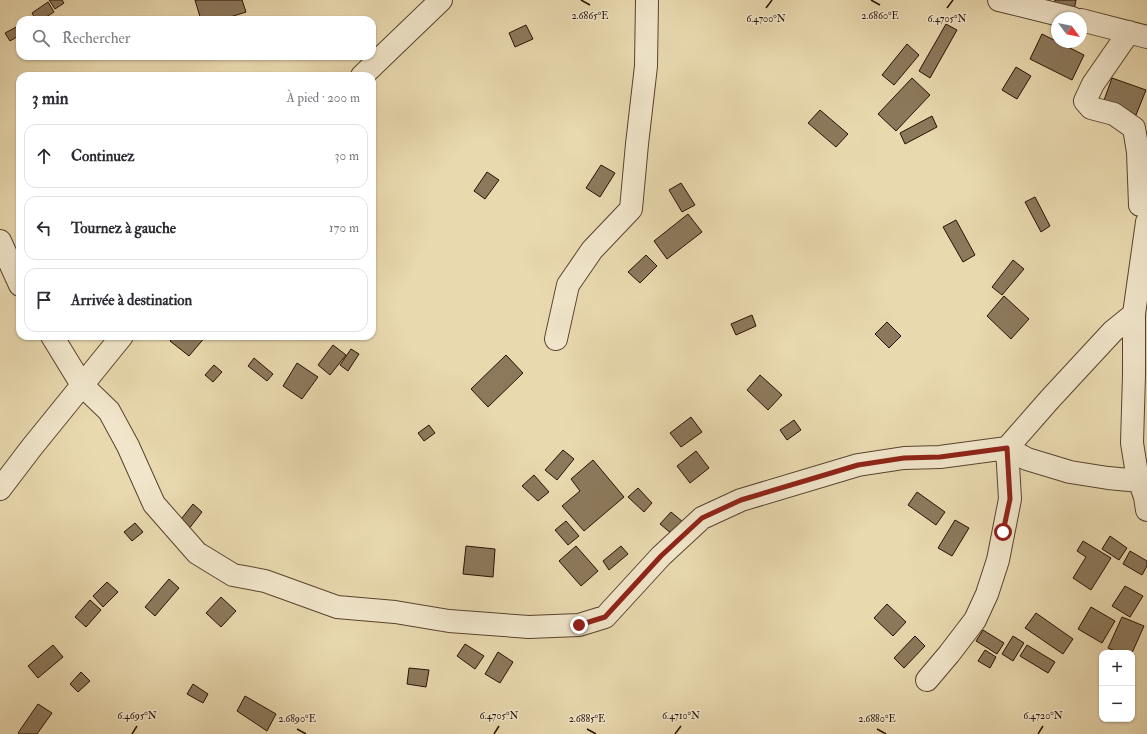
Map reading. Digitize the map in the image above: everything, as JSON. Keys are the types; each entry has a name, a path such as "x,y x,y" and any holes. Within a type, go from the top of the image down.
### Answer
{"street":[{"path":"366,72 441,0"},
{"path":"556,339 568,285 592,250 631,209 636,144 646,66 647,0"},
{"path":"999,0 1051,13"},
{"path":"1087,22 1138,35 1093,84 1085,101 1091,108 1114,114 1134,128 1138,152 1144,214 1134,314 1132,443 1137,474 1145,497 1147,510"},
{"path":"0,241 16,276"},
{"path":"927,680 975,620 992,580 998,560 1010,499 1007,448 1113,331 1134,314"},
{"path":"54,340 82,384 109,411 128,446 154,504 197,553 233,575 265,581 337,607 395,612 457,622 529,626 579,625 605,617 661,556 702,518 741,500 858,465 904,458 940,457 1007,448 1027,459 1070,472 1140,481"},
{"path":"0,489 82,384 119,340"}],"building":[{"path":"49,0 62,0 64,3 55,9"},
{"path":"195,0 242,0 246,12 234,16 200,16"},
{"path":"1055,0 1076,0 1074,10 1054,7"},
{"path":"48,2 54,12 48,16 34,16 32,13"},
{"path":"946,24 957,30 930,78 919,71"},
{"path":"526,25 533,39 515,47 509,33"},
{"path":"16,27 16,37 10,41 5,33"},
{"path":"1042,34 1051,38 1051,48 1070,48 1084,55 1072,80 1030,59"},
{"path":"907,44 919,55 894,85 882,75"},
{"path":"1016,67 1031,76 1017,99 1002,90"},
{"path":"912,78 930,95 896,131 878,114"},
{"path":"1112,78 1146,90 1136,115 1103,103"},
{"path":"820,110 848,134 836,147 808,123"},
{"path":"932,116 937,127 905,144 900,133"},
{"path":"601,165 615,173 600,197 586,188"},
{"path":"487,172 499,180 485,199 474,191"},
{"path":"681,183 695,205 682,212 669,190"},
{"path":"1035,197 1050,226 1041,232 1025,202"},
{"path":"688,214 702,232 667,259 654,241"},
{"path":"956,220 975,255 963,262 943,227"},
{"path":"646,255 657,266 640,283 628,272"},
{"path":"1013,260 1024,269 1002,295 992,287"},
{"path":"1004,296 1029,319 1011,339 987,316"},
{"path":"752,315 756,326 736,335 731,324"},
{"path":"887,322 901,336 889,348 875,334"},
{"path":"171,340 203,340 189,356 170,341"},
{"path":"333,345 346,355 330,375 318,365"},
{"path":"351,349 359,354 348,371 340,365"},
{"path":"506,355 523,373 488,407 471,389"},
{"path":"254,358 273,374 267,381 248,366"},
{"path":"297,363 318,377 302,399 283,386"},
{"path":"214,365 222,372 213,382 205,375"},
{"path":"760,375 782,395 768,410 747,390"},
{"path":"691,417 702,432 681,447 670,433"},
{"path":"794,420 801,430 787,440 780,430"},
{"path":"429,425 435,433 424,441 418,433"},
{"path":"563,450 574,459 557,480 545,470"},
{"path":"696,451 709,468 690,483 677,466"},
{"path":"593,460 624,497 584,531 562,506 580,491 571,479"},
{"path":"534,475 549,492 538,501 522,486"},
{"path":"638,488 652,503 644,512 628,497"},
{"path":"917,492 945,512 936,525 908,505"},
{"path":"193,504 202,512 188,530 178,523"},
{"path":"671,512 683,522 672,534 660,524"},
{"path":"955,520 969,528 952,556 938,548"},
{"path":"566,521 579,536 568,545 555,530"},
{"path":"135,523 143,532 132,541 124,532"},
{"path":"1110,536 1127,548 1119,560 1102,549"},
{"path":"1083,541 1111,558 1091,590 1073,578 1086,557 1077,551"},
{"path":"466,546 495,549 493,577 463,574"},
{"path":"576,546 598,571 581,586 559,561"},
{"path":"621,546 628,554 609,570 603,561"},
{"path":"1130,551 1147,561 1147,566 1142,575 1123,564"},
{"path":"169,579 179,588 155,616 145,607"},
{"path":"107,582 118,592 103,607 93,596"},
{"path":"1125,586 1143,596 1130,617 1112,606"},
{"path":"221,597 236,611 221,627 206,613"},
{"path":"90,600 101,610 86,627 75,617"},
{"path":"887,604 906,622 893,636 874,618"},
{"path":"1091,607 1115,621 1102,643 1078,629"},
{"path":"1036,613 1073,639 1063,654 1025,628"},
{"path":"1122,617 1144,626 1133,650 1113,650 1108,648"},
{"path":"983,630 1004,643 997,654 976,641"},
{"path":"915,636 925,646 904,668 894,658"},
{"path":"1013,636 1024,643 1013,661 1002,654"},
{"path":"465,644 484,656 475,669 457,656"},
{"path":"53,645 63,657 38,678 28,666"},
{"path":"1027,645 1055,662 1048,673 1020,656"},
{"path":"985,650 996,657 990,668 978,661"},
{"path":"498,652 513,662 500,683 485,674"},
{"path":"409,668 429,670 426,687 407,684"},
{"path":"81,672 90,681 78,692 70,684"},
{"path":"193,684 208,694 203,703 187,694"},
{"path":"245,696 276,714 267,731 237,711"},
{"path":"38,704 52,713 37,734 18,733"}],"route":[{"path":"579,625 605,617 661,556 702,518 741,500 796,482 858,465 904,458 940,457 1007,448 1010,499 1003,532"}]}
